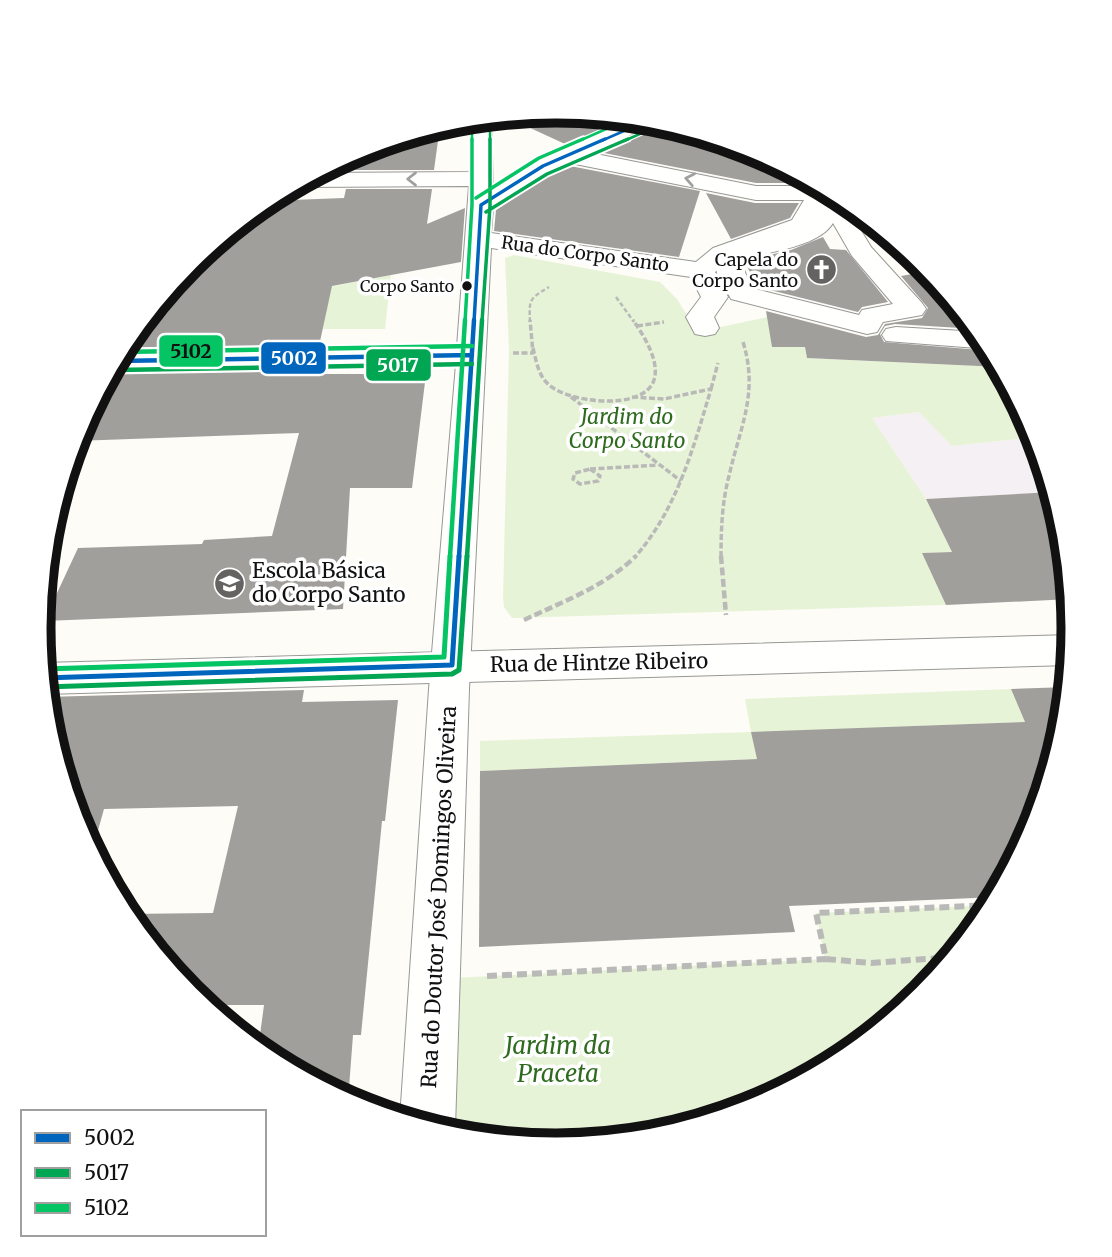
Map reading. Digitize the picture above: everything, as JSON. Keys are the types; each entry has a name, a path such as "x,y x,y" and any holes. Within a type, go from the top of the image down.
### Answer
{"street":[{"name":"Rua do Doutor José Domingos Oliveira","path":"428,1118 481,205 481,129"},
{"path":"481,205 565,155 628,129"},
{"path":"565,155 756,193 812,193"},
{"path":"324,180 480,179"},
{"path":"705,328 699,317 715,297 701,271 722,253 802,225 823,200"},
{"path":"830,204 821,225 778,245 726,256 730,273 740,293 867,326 872,316 912,309"},
{"path":"835,207 861,251 912,309"},
{"name":"Rua do Corpo Santo","path":"478,238 701,271"},
{"path":"896,335 970,340"},
{"path":"128,361 472,355"},
{"name":"Rua de Hintze Ribeiro","path":"53,678 1060,650"}],"path":[{"path":"560,252 567,283 550,286 532,297 529,304 533,348 541,376 551,387 570,397 681,481"},
{"path":"565,279 601,282 637,326 655,362 654,382 648,391 632,397"},
{"path":"738,660 722,585 725,491 743,431 751,373 748,352 739,332"},
{"path":"472,355 533,353 533,348"},
{"path":"517,623 616,574 637,554 654,530 681,481 711,389 664,399 632,397 593,402 570,397"},
{"path":"588,468 600,476 598,481 580,484 573,479 575,473 588,468 659,465"},
{"path":"826,958 816,914 978,906"},
{"path":"477,977 826,958 870,963 939,958"}],"shaded area":[{"path":"919,412 953,446 1024,438 1042,493 926,499 872,418"}],"green space":[{"name":"Jardim do Corpo Santo","path":"514,255 660,282 677,299 697,332 767,317 773,347 805,347 807,358 988,366 1024,438 952,446 919,412 872,418 926,499 952,552 922,553 946,605 512,618 504,607 503,598 509,349 505,258"},
{"path":"391,275 385,329 307,329 309,291"},
{"path":"1011,689 1025,722 889,727 757,759 480,771 480,741 751,732 745,699"},
{"name":"Jardim da Praceta","path":"978,906 936,962 864,1029 809,1066 779,1082 718,1107 655,1124 589,1133 523,1133 427,1118 433,979 825,959 816,913"}],"building":[{"path":"522,124 609,126 565,144"},
{"path":"642,131 655,133 718,150 794,183 756,183 599,152"},
{"path":"438,137 434,170 351,170 352,167 394,150"},
{"path":"570,166 700,191 679,257 494,231 496,210 552,173"},
{"path":"346,189 432,189 427,224 465,208 461,262 332,286 319,346 135,349 176,295 199,271 275,208 288,200 344,198"},
{"path":"706,193 755,203 799,203 790,218 731,239"},
{"path":"823,237 830,249 846,250 888,302 862,307 858,312 758,287 744,261 791,250"},
{"path":"915,273 962,328 895,324 885,326 880,334 884,342 977,350 988,366 807,358 805,347 772,347 766,311 866,337 878,335 885,324 922,318 928,308 901,276"},
{"path":"314,369 312,374 426,374 412,488 350,488 343,609 51,621 52,604 78,548 202,544 204,540 272,536 299,433 87,441 121,371"},
{"path":"1042,493 1052,530 1060,600 946,605 922,553 952,552 926,499"},
{"path":"1058,687 1052,727 1034,791 1009,852 983,898 789,906 795,932 479,947 480,771 757,759 751,732 1025,722 1011,689"},
{"path":"304,690 302,702 398,700 385,821 382,821 361,1035 353,1035 349,1089 303,1066 260,1038 264,1005 220,1005 176,962 139,914 213,913 238,806 104,809 96,837 68,759 55,697"}],"transit line":[{"name":"5102","path":"476,198 539,158 611,127"},
{"name":"5017","path":"54,687 452,674 459,670 490,206 490,128"},
{"name":"5002","path":"481,205 543,166 628,129"},
{"name":"5102","path":"53,669 444,657 472,205 472,131"},
{"name":"5017","path":"486,212 547,174 645,131"},
{"name":"5002","path":"53,678 452,665 481,205"},
{"name":"5102","path":"134,352 472,346"},
{"name":"5002","path":"128,361 472,355"},
{"name":"5017","path":"122,370 472,364"}],"place":[{"name":"Capela do Corpo Santo","path":"821,270"},
{"name":"Corpo Santo","path":"467,286"},
{"name":"Escola Básica do Corpo Santo","path":"229,583"}]}
